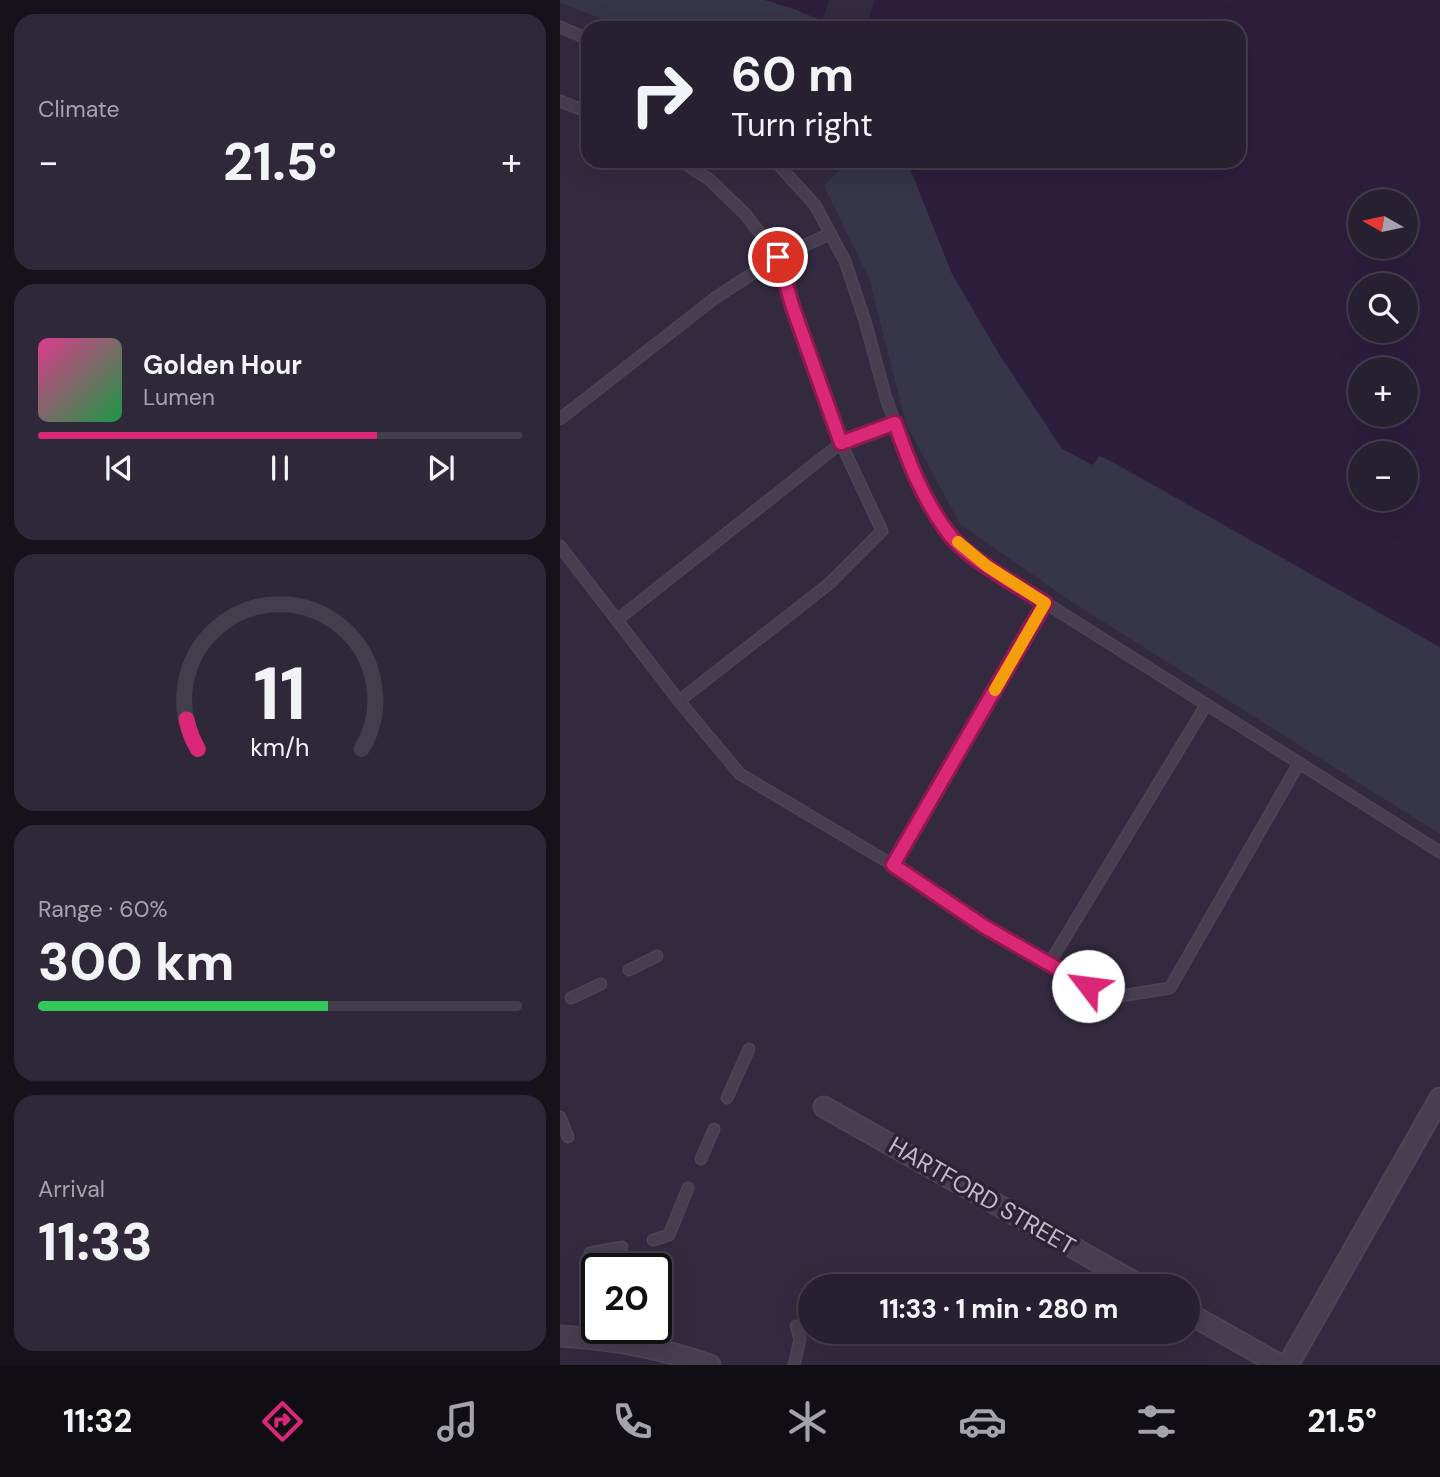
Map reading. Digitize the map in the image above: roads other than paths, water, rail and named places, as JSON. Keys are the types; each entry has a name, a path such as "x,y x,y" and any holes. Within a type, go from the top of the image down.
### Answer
{"street":[{"path":"1288,1365 1440,1098"},
{"name":"HARTFORD STREET","path":"824,1107 1120,1274"},
{"path":"1200,1320 1280,1365"},
{"path":"560,1336 659,1349 710,1365"}],"lane":[{"path":"560,27 581,37"},
{"path":"560,101 581,109"},
{"path":"680,701 830,583 882,531 841,443 793,308 778,257 746,215 710,180 692,168"},
{"path":"781,168 815,205 849,273 916,483 950,536 987,566 1440,852"},
{"path":"560,419 715,298 778,257 830,234"},
{"path":"617,620 841,443 895,423"},
{"path":"560,546 740,774 893,865 985,927 1108,998 1170,988 1299,763"},
{"path":"893,865 1045,603"},
{"path":"1049,964 1206,705"},
{"path":"629,970 657,956"},
{"path":"571,998 601,984"},
{"path":"727,1098 749,1049"},
{"path":"560,1117 568,1137"},
{"path":"701,1159 714,1129"},
{"path":"653,1240 668,1235 688,1188"},
{"path":"590,1253 622,1247"},
{"path":"794,1365 800,1339 796,1326"}]}
